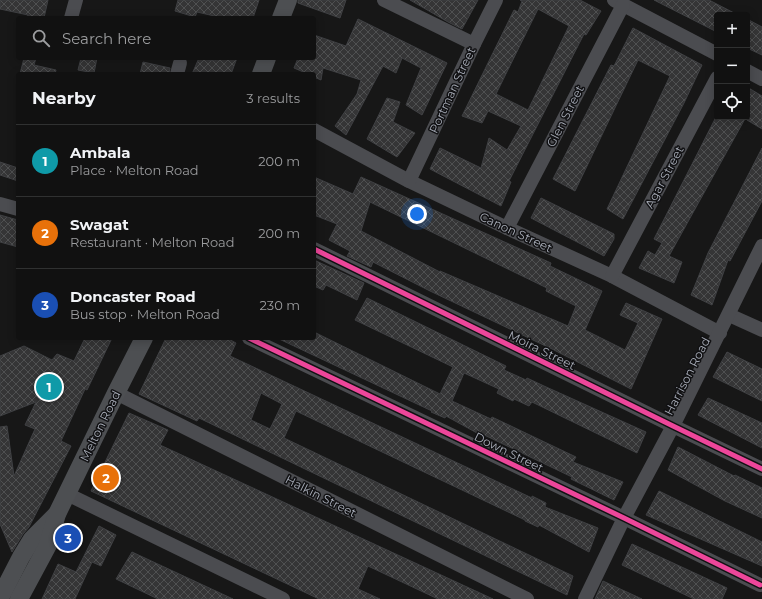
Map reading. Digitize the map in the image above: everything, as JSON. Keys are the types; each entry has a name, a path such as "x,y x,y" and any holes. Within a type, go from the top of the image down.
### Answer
{"main road":[{"path":"282,16 288,0"},
{"path":"262,72 266,60"},
{"name":"Melton Road","path":"8,595 48,545 57,514 143,340"}],"street":[{"path":"72,16 76,0"},
{"path":"384,0 474,44"},
{"name":"Portman Street","path":"409,181 496,0"},
{"path":"618,2 714,52"},
{"name":"Glen Street","path":"507,228 618,2"},
{"path":"750,72 762,79"},
{"name":"Agar Street","path":"612,276 714,84"},
{"name":"Canon Street","path":"316,131 409,181 612,276 720,333"},
{"path":"0,204 16,208"},
{"name":"Harrison Road","path":"585,599 624,518 720,333 762,246"},
{"name":"Moira Street","path":"316,250 762,469"},
{"path":"729,315 762,330"},
{"name":"Down Street","path":"253,340 760,585"},
{"name":"Halkin Street","path":"116,393 527,599"},
{"path":"67,494 283,599"}],"building":[{"path":"0,0 48,0 44,16 28,16 0,9"},
{"path":"178,0 259,0 254,16 214,16 197,12 195,16 192,16 175,11"},
{"path":"298,0 346,0 340,18 298,3"},
{"path":"410,0 478,0 462,29"},
{"path":"520,0 580,0 601,11 586,35 584,34 509,181 511,182 501,206 430,169 440,148 481,168 489,138 507,150 521,126 488,111 482,123 462,116 514,10 518,12 522,1","holes":["538,9 569,26 528,110 496,94"]},
{"path":"654,0 709,0 732,12 714,12 714,30"},
{"path":"358,19 447,63 422,115 406,105 421,68 402,58 396,73 383,66 346,135 335,126 357,94 361,80 323,68 321,80 316,78 316,72 303,72 294,68 297,60 316,60 316,36 346,46"},
{"path":"750,21 762,27 762,55 750,49"},
{"path":"633,28 702,65 684,103 623,219 607,209 670,76 638,60 575,191 553,179 611,65 614,66"},
{"path":"24,60 35,60 34,65 56,70 56,72 20,72"},
{"path":"80,60 97,60 94,72 78,70"},
{"path":"198,60 236,60 232,72 193,72"},
{"path":"143,62 170,68 169,72 140,72"},
{"path":"750,89 762,96 762,129 747,120 750,120"},
{"path":"387,98 400,102 393,122 415,133 397,157 367,139"},
{"path":"714,120 744,120 669,256 682,262 674,283 639,268 648,251 655,255 662,243 654,239"},
{"path":"762,148 762,201 730,261 728,260 712,305 691,295 708,253"},
{"path":"0,162 16,167 16,180 0,175"},
{"path":"361,177 551,263 550,266 602,291 585,330 625,350 638,323 620,315 626,303 662,319 631,389 373,262 371,267 347,256 350,251 329,240 337,224 316,216 316,178 353,194","holes":["370,202 547,288 546,291 576,306 568,326 440,272 361,231"]},
{"path":"541,198 614,234 614,239 604,256 531,218"},
{"path":"0,215 16,219 16,246 0,242"},
{"path":"316,261 364,283 357,300 326,285 323,290 316,287"},
{"path":"367,298 506,366 504,370 526,380 527,378 646,432 637,453 532,402 529,406 514,399 513,401 497,393 499,389 464,373 452,401 491,419 492,417 576,457 573,462 623,482 614,500 571,479 572,477 478,432 477,433 446,416 445,418 431,412 432,411 281,340 316,340 316,333 440,394 453,367 355,320"},
{"path":"84,340 111,340 87,390 85,389 61,441 71,446 29,527 12,552 0,524 0,427 7,426 14,476 35,429 25,425 36,402 0,416 0,356 24,346 52,360 57,354 74,361"},
{"path":"165,340 231,340 236,343 230,356 532,498 532,496 546,503 545,507 598,528 589,552 539,525 538,527 525,521 296,411 284,438 573,576 567,595 199,418 197,421 139,394","holes":["261,393 282,404 270,429 251,420"]},
{"path":"727,352 762,369 762,401 713,377"},
{"path":"708,398 762,423 762,448 698,415"},
{"path":"129,413 168,430 160,445 493,599 438,599 368,566 358,589 380,599 319,599 91,491"},
{"path":"678,447 734,476 735,475 762,488 762,518 725,501 668,470"},
{"path":"659,491 762,542 762,566 646,515"},
{"path":"99,526 116,535 101,566 92,562 75,599 42,599 58,564 76,572"},
{"path":"632,544 727,588 722,599 694,599 622,565"},
{"path":"132,552 233,599 158,599 116,579"},
{"path":"603,581 642,599 595,599"}],"cycle path":[{"path":"316,250 762,469"},
{"path":"253,340 760,585"}],"place":[{"name":"Ambala","path":"49,387"},
{"name":"Swagat","path":"106,478"},
{"name":"Doncaster Road","path":"68,538"}]}
